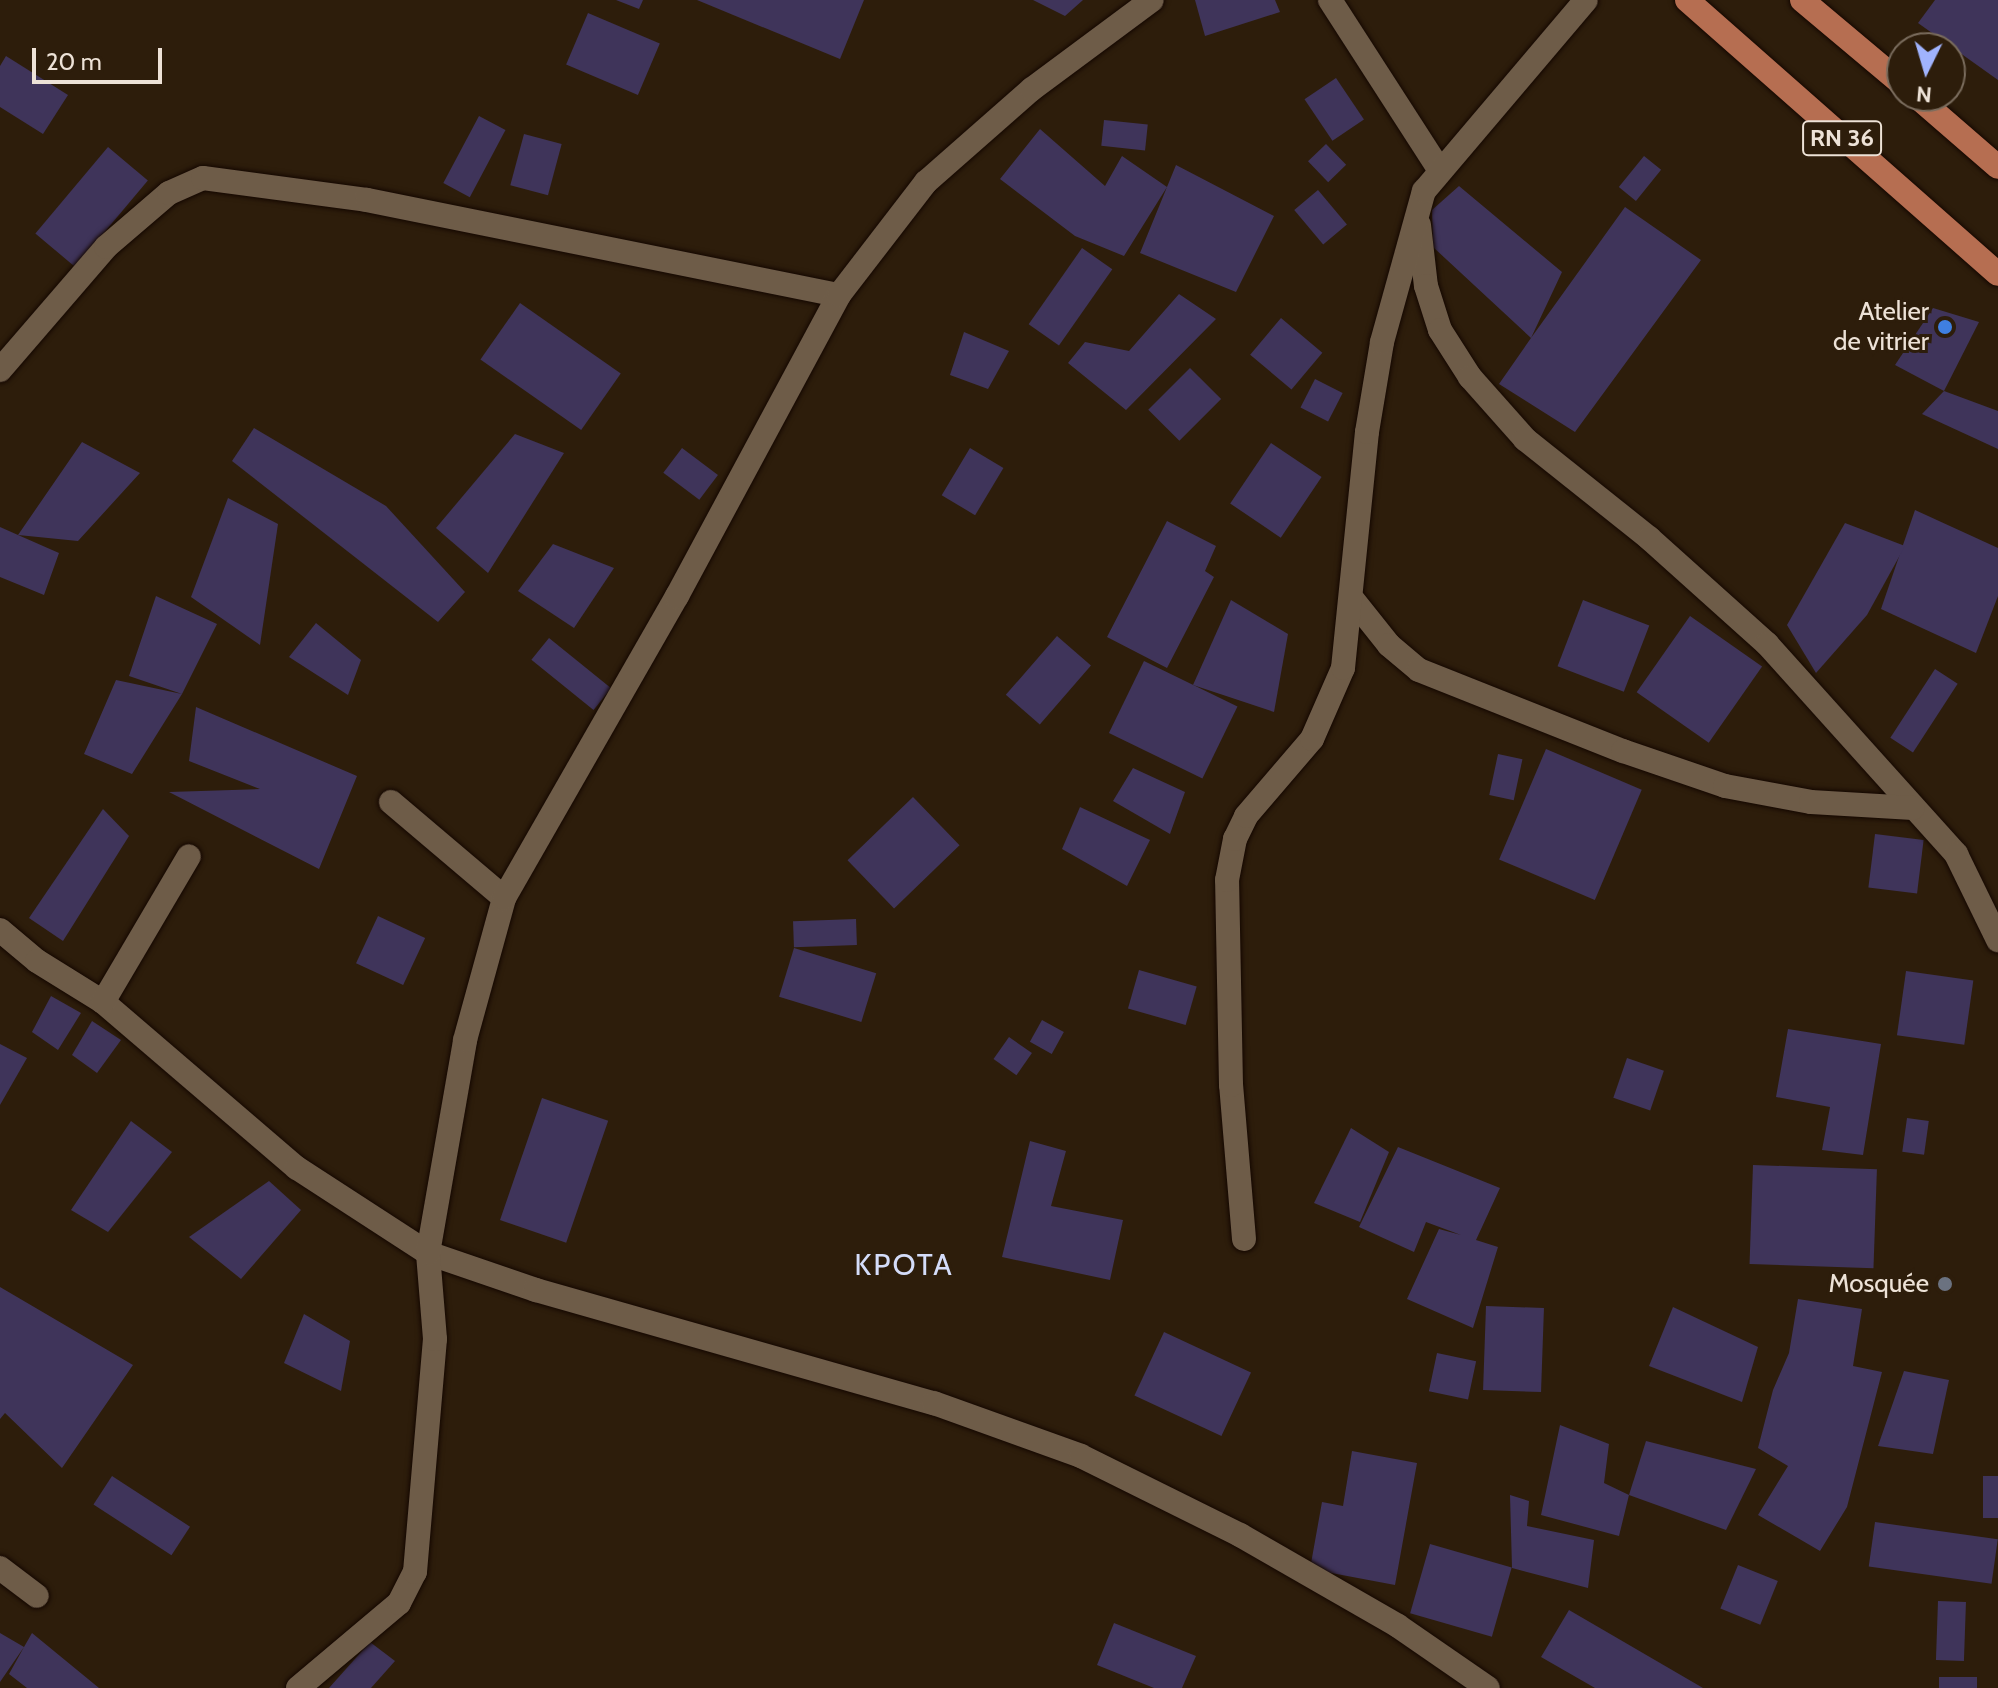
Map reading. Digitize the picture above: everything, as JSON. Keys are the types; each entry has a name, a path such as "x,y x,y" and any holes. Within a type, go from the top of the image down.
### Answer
{"main road":[{"name":"RN 36","path":"1687,0 1998,274"},
{"path":"1802,0 1886,71"},
{"path":"1934,112 1998,167"}],"street":[{"path":"298,1688 399,1603 415,1572 435,1339 428,1253 465,1040 504,898 677,596 839,295 926,182 1032,89 1152,0"},
{"path":"1330,0 1439,169"},
{"path":"1244,1239 1231,1085 1227,880 1235,839 1246,816 1312,739 1343,668 1354,601 1367,432 1382,342 1417,211 1439,169 1586,0"},
{"path":"0,370 106,247 169,193 203,178 367,200 839,295"},
{"path":"1417,211 1426,286 1440,330 1470,377 1525,439 1649,538 1767,644 1956,854 1998,940"},
{"path":"1354,601 1389,645 1419,670 1609,746 1725,786 1811,802 1913,808"},
{"path":"391,802 504,898"},
{"path":"103,1002 189,856"},
{"path":"0,930 37,961 103,1002 297,1168 428,1253 536,1290 934,1403 1081,1456 1266,1550 1398,1626 1488,1688"},
{"path":"0,1568 37,1596"}],"building":[{"path":"616,0 643,0 639,9"},
{"path":"697,0 864,0 840,59"},
{"path":"1033,0 1083,0 1065,16"},
{"path":"1195,0 1275,0 1280,12 1205,36"},
{"path":"1935,0 1998,0 1998,80 1966,57 1966,32 1931,32 1918,23"},
{"path":"588,13 660,43 638,95 566,65"},
{"path":"6,56 68,95 43,134 0,107 0,66"},
{"path":"1336,78 1364,119 1332,141 1304,99"},
{"path":"479,116 505,130 470,197 443,183"},
{"path":"1104,120 1148,125 1145,150 1101,146"},
{"path":"1040,129 1105,186 1122,156 1167,187 1124,256 1075,236 1000,179"},
{"path":"524,134 562,144 548,195 510,185"},
{"path":"1326,144 1346,165 1328,182 1308,161"},
{"path":"108,147 148,180 75,267 35,234"},
{"path":"1644,156 1661,170 1636,201 1619,187"},
{"path":"1176,165 1274,216 1236,292 1140,253"},
{"path":"1459,186 1562,272 1531,338 1433,247 1432,210"},
{"path":"1318,190 1347,224 1323,244 1294,210"},
{"path":"1625,207 1701,260 1575,432 1499,384"},
{"path":"1082,248 1112,269 1059,345 1029,324"},
{"path":"1179,294 1216,319 1126,410 1068,363 1085,342 1129,351"},
{"path":"520,303 621,374 581,430 480,360"},
{"path":"1933,308 1979,322 1944,391 1895,365"},
{"path":"1281,318 1322,353 1292,389 1250,355"},
{"path":"964,332 1009,351 988,389 950,375"},
{"path":"1190,368 1221,399 1179,441 1148,410"},
{"path":"1315,379 1343,393 1328,422 1300,408"},
{"path":"1944,391 1998,411 1998,449 1922,414"},
{"path":"254,428 386,506 465,592 438,622 232,461"},
{"path":"515,434 564,453 488,573 436,528"},
{"path":"82,442 140,473 78,541 18,535"},
{"path":"1271,443 1322,477 1281,538 1230,504"},
{"path":"682,448 718,475 699,500 663,473"},
{"path":"970,448 1003,468 975,515 942,495"},
{"path":"228,498 278,524 260,645 191,597"},
{"path":"1915,510 1998,548 1998,596 1976,653 1881,609"},
{"path":"1167,521 1216,546 1205,571 1214,577 1167,668 1107,637"},
{"path":"1845,523 1905,546 1867,615 1816,673 1787,625"},
{"path":"0,527 59,553 44,595 0,577"},
{"path":"553,544 614,568 574,628 518,591"},
{"path":"156,596 217,624 182,694 129,676"},
{"path":"1231,600 1288,634 1274,712 1193,685"},
{"path":"1583,600 1649,625 1624,692 1558,666"},
{"path":"1690,616 1762,666 1709,743 1637,692"},
{"path":"316,623 361,660 348,695 289,657"},
{"path":"1057,636 1091,666 1040,724 1006,695"},
{"path":"549,638 611,688 594,710 531,660"},
{"path":"1144,661 1237,707 1202,778 1109,733"},
{"path":"1935,669 1958,684 1913,752 1890,738"},
{"path":"116,680 182,694 132,774 84,754"},
{"path":"196,707 357,776 319,869 169,792 260,789 189,761"},
{"path":"1546,749 1642,790 1595,900 1499,859"},
{"path":"1498,754 1522,759 1514,800 1489,795"},
{"path":"1133,768 1185,792 1170,834 1113,801"},
{"path":"913,797 960,845 894,908 848,860"},
{"path":"1080,807 1150,840 1127,886 1062,849"},
{"path":"103,809 129,836 63,941 29,918"},
{"path":"1875,834 1924,840 1917,894 1868,888"},
{"path":"378,916 425,938 403,985 356,963"},
{"path":"856,919 857,945 794,947 793,921"},
{"path":"794,948 876,973 861,1022 779,997"},
{"path":"1139,970 1197,987 1186,1025 1128,1008"},
{"path":"1906,971 1973,980 1964,1045 1897,1035"},
{"path":"51,996 81,1013 58,1050 32,1032"},
{"path":"1042,1020 1064,1032 1052,1054 1030,1042"},
{"path":"92,1021 121,1040 97,1073 72,1055"},
{"path":"1788,1029 1881,1044 1863,1155 1822,1150 1830,1107 1776,1097"},
{"path":"1009,1037 1032,1053 1016,1075 994,1059"},
{"path":"0,1044 27,1058 0,1105"},
{"path":"1627,1058 1664,1071 1650,1110 1613,1098"},
{"path":"542,1098 608,1121 566,1243 500,1220"},
{"path":"1907,1118 1929,1121 1924,1155 1902,1152"},
{"path":"131,1121 172,1152 108,1232 71,1210"},
{"path":"1351,1128 1389,1152 1360,1222 1314,1203"},
{"path":"1030,1141 1066,1151 1051,1206 1123,1220 1110,1280 1002,1257"},
{"path":"1398,1147 1500,1188 1476,1240 1498,1247 1473,1328 1407,1299 1439,1229 1461,1235 1426,1222 1414,1252 1359,1227"},
{"path":"1753,1165 1877,1169 1873,1268 1750,1264"},
{"path":"269,1181 301,1210 241,1279 189,1237"},
{"path":"0,1287 133,1365 62,1468 5,1413 0,1419"},
{"path":"1798,1299 1862,1309 1853,1366 1882,1372 1847,1507 1820,1551 1758,1515 1788,1466 1758,1448 1773,1390 1789,1353"},
{"path":"1486,1306 1544,1308 1541,1392 1483,1390"},
{"path":"1673,1307 1758,1347 1742,1402 1649,1366"},
{"path":"304,1314 350,1341 341,1391 284,1363"},
{"path":"1164,1332 1251,1373 1221,1436 1134,1395"},
{"path":"1437,1353 1476,1361 1468,1399 1429,1391"},
{"path":"1904,1371 1949,1380 1933,1454 1878,1446"},
{"path":"1560,1425 1609,1444 1604,1483 1629,1495 1619,1536 1541,1515"},
{"path":"1646,1441 1756,1469 1726,1530 1629,1495"},
{"path":"1352,1451 1417,1463 1395,1585 1310,1569 1322,1502 1343,1506"},
{"path":"112,1476 190,1527 171,1555 93,1505"},
{"path":"1983,1476 1998,1476 1998,1518 1983,1518"},
{"path":"1510,1495 1529,1501 1527,1526 1594,1540 1588,1588 1512,1568"},
{"path":"1875,1522 1998,1539 1992,1584 1869,1567"},
{"path":"1430,1544 1512,1567 1492,1637 1410,1613"},
{"path":"1738,1565 1778,1581 1760,1625 1720,1609"},
{"path":"1938,1601 1966,1602 1964,1661 1936,1660"},
{"path":"1569,1610 1703,1688 1595,1688 1541,1657"},
{"path":"1114,1623 1196,1656 1182,1688 1154,1688 1097,1665"},
{"path":"0,1633 24,1647 0,1682"},
{"path":"32,1633 99,1688 27,1688 9,1674"},
{"path":"370,1642 395,1661 371,1688 329,1688"},
{"path":"1939,1677 1977,1677 1977,1688 1939,1688"}],"place":[{"name":"Atelier de vitrier","path":"1945,327"},
{"name":"Mosquée","path":"1945,1284"}],"district":[{"name":"KPOTA","path":"904,1265"}]}
